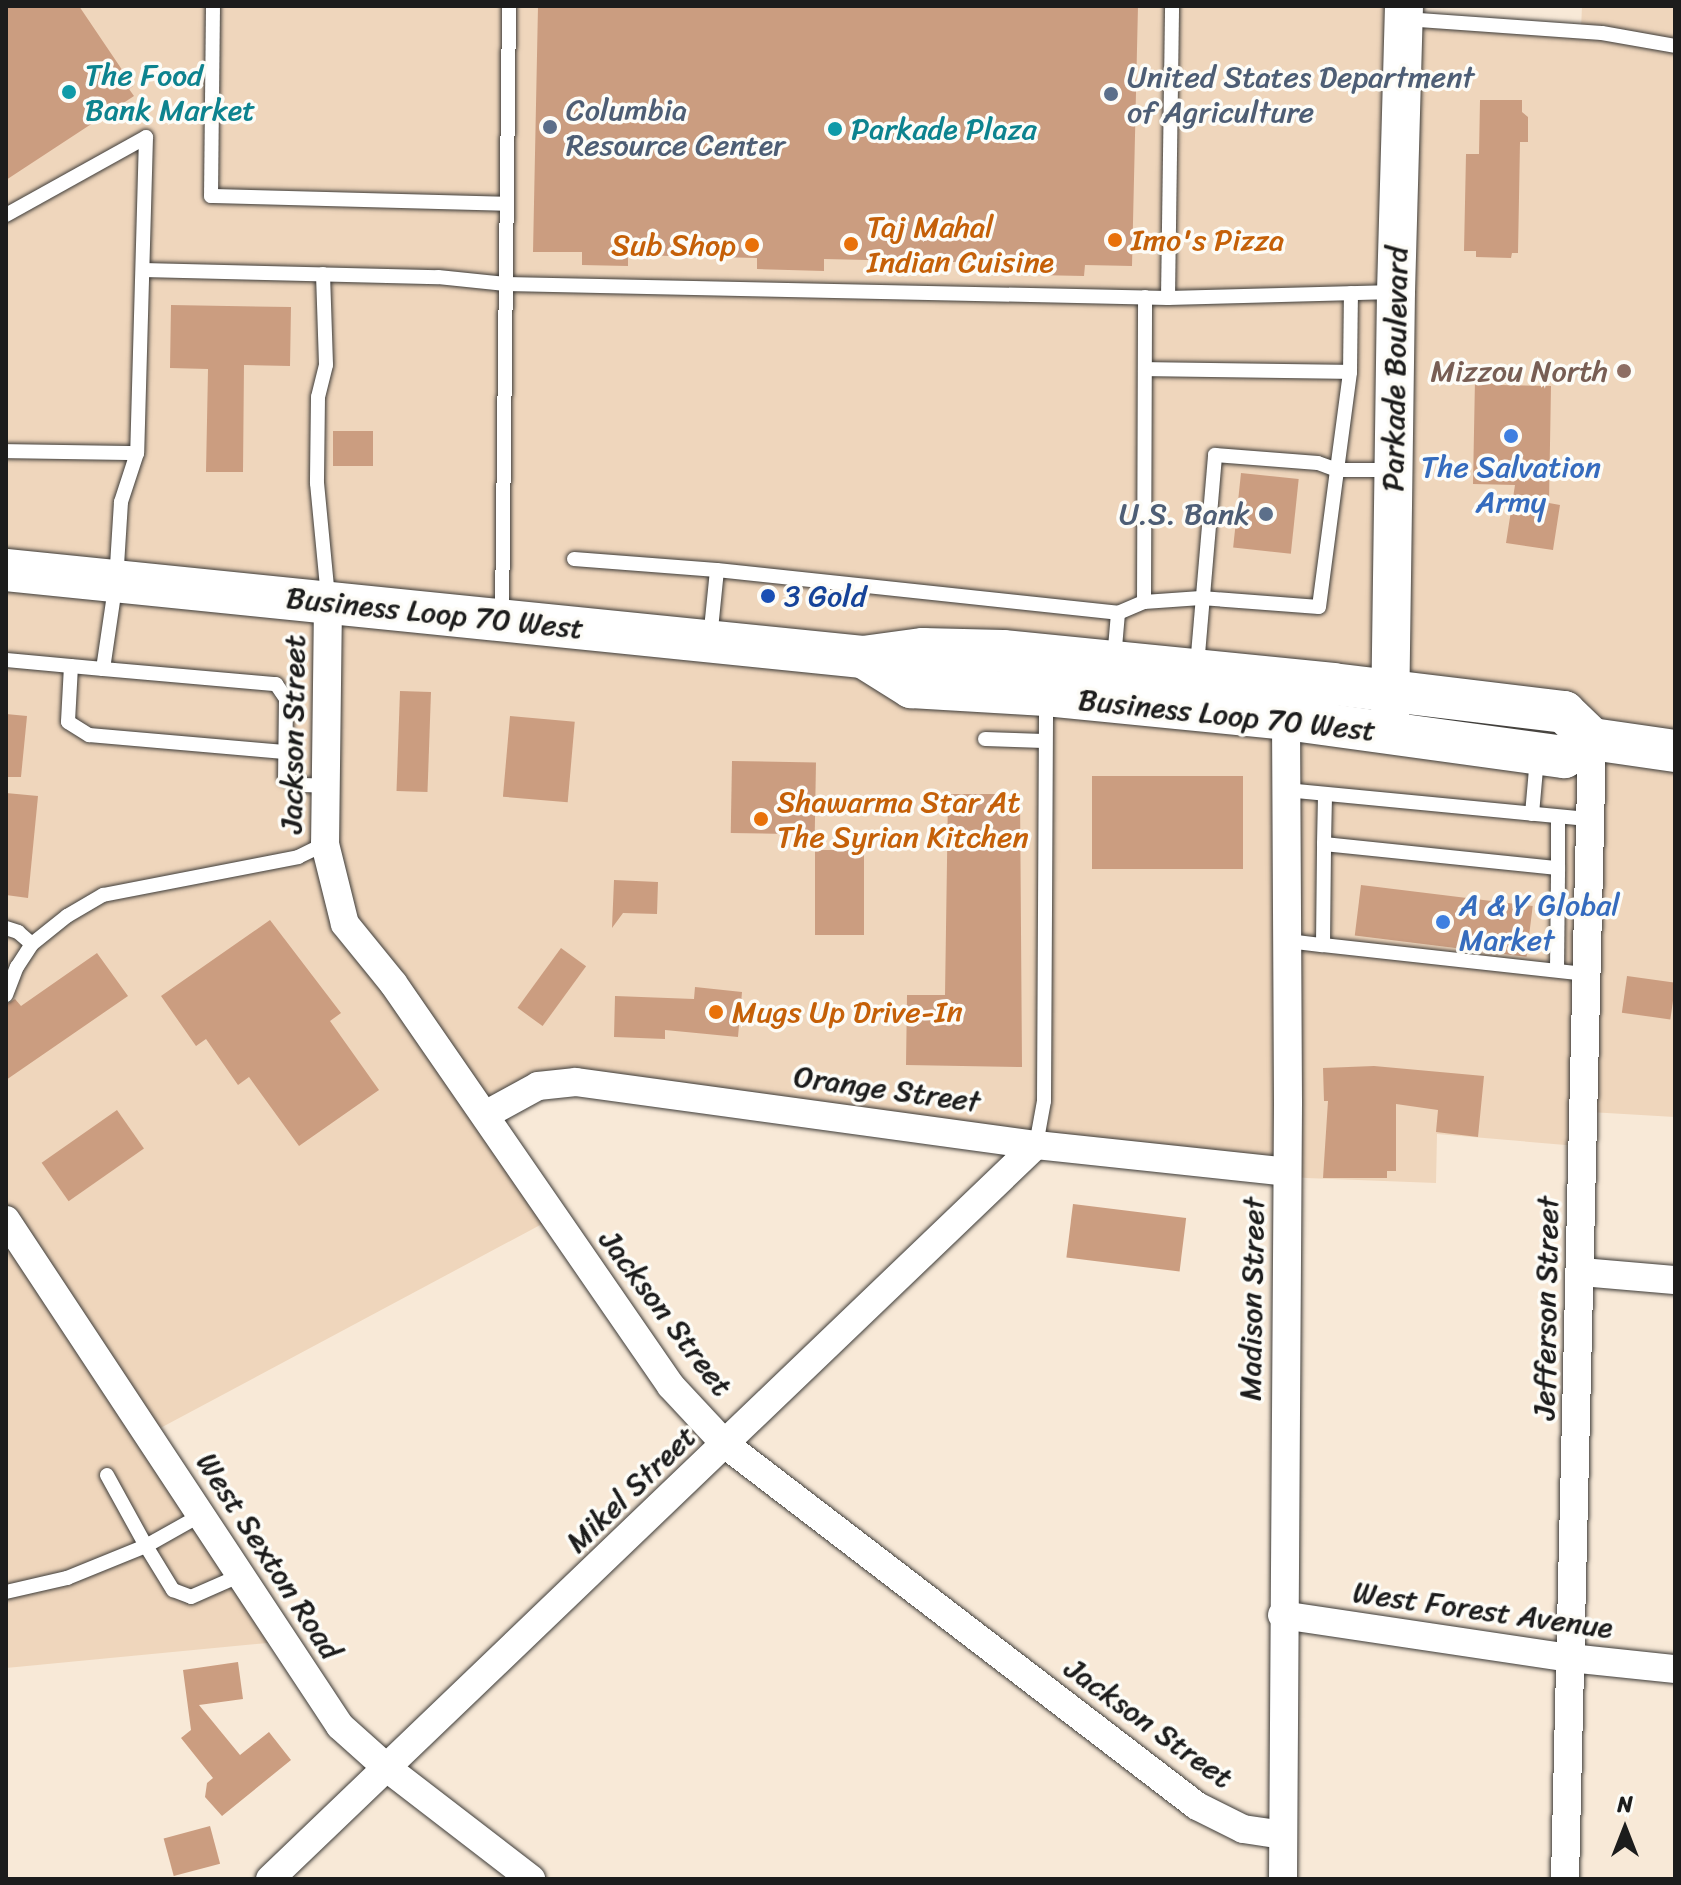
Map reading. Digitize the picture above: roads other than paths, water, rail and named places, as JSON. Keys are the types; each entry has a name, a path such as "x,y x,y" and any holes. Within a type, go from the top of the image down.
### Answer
{"main road":[{"name":"Business Loop 70 West","path":"6,570 863,657 923,649 1003,651 1393,691 1564,712 1592,739 1564,757 1286,719 1046,695 911,687 863,657"},
{"path":"1592,739 1675,751"}],"street":[{"name":"Parkade Boulevard","path":"1389,732 1393,691 1393,470 1404,12"},
{"name":"Jackson Street","path":"328,603 325,844 345,924 393,983 671,1386 726,1445 1197,1806 1243,1829 1283,1835"},
{"name":"Madison Street","path":"1283,1879 1282,1615 1288,941 1286,719"},
{"name":"Jefferson Street","path":"1565,1879 1592,739"},
{"name":"Orange Street","path":"485,1115 538,1086 576,1082 1036,1145 1287,1172"},
{"name":"Mikel Street","path":"270,1879 1036,1145"},
{"name":"West Sexton Road","path":"6,1220 340,1726 387,1768 531,1879"},
{"path":"1581,1272 1675,1280"},
{"name":"West Forest Avenue","path":"1282,1615 1570,1658 1675,1669"}],"lane":[{"path":"213,6 211,196 507,204"},
{"path":"502,620 509,6"},
{"path":"1168,298 1172,6"},
{"path":"1404,12 1602,33 1675,46"},
{"path":"6,215 146,137 137,453 121,502 116,581 103,669"},
{"path":"143,270 438,277 506,284 1168,298 1396,292"},
{"path":"323,274 326,365 318,397 317,483 328,603"},
{"path":"574,559 717,570 1118,613 1144,602 1201,598 1319,607 1350,372 1351,293"},
{"path":"1144,602 1145,297"},
{"path":"1145,369 1350,372"},
{"path":"6,451 137,453"},
{"path":"1197,671 1215,455 1318,463 1337,470 1393,470"},
{"path":"710,641 717,570"},
{"path":"1114,662 1118,613"},
{"path":"6,660 276,684 286,699 285,778 303,785 326,786"},
{"path":"71,666 68,722 89,735 284,752"},
{"path":"1036,1145 1044,1101 1046,695"},
{"path":"985,739 1044,741"},
{"path":"1532,814 1537,753"},
{"path":"1286,790 1588,819"},
{"path":"1323,945 1325,796"},
{"path":"1557,970 1558,817"},
{"path":"6,995 17,967 32,944 67,916 103,895 298,857 325,844"},
{"path":"1324,844 1558,868"},
{"path":"6,928 18,932 32,944"},
{"path":"1288,941 1586,974"},
{"path":"107,1475 146,1546 173,1590 181,1596 191,1597 241,1575"},
{"path":"6,1592 67,1578 146,1546 201,1515"}],"place":[{"name":"The Food Bank Market","path":"69,92"},
{"name":"United States Department of Agriculture","path":"1111,94"},
{"name":"Columbia Resource Center","path":"550,127"},
{"name":"Parkade Plaza","path":"835,129"},
{"name":"Imo's Pizza","path":"1115,240"},
{"name":"Taj Mahal Indian Cuisine","path":"851,244"},
{"name":"Sub Shop","path":"752,245"},
{"name":"Mizzou North","path":"1624,371"},
{"name":"The Salvation Army","path":"1511,436"},
{"name":"U.S. Bank","path":"1266,514"},
{"name":"3 Gold","path":"768,596"},
{"name":"Shawarma Star At The Syrian Kitchen","path":"761,819"},
{"name":"A & Y Global Market","path":"1443,922"},
{"name":"Mugs Up Drive-In","path":"716,1012"}]}
